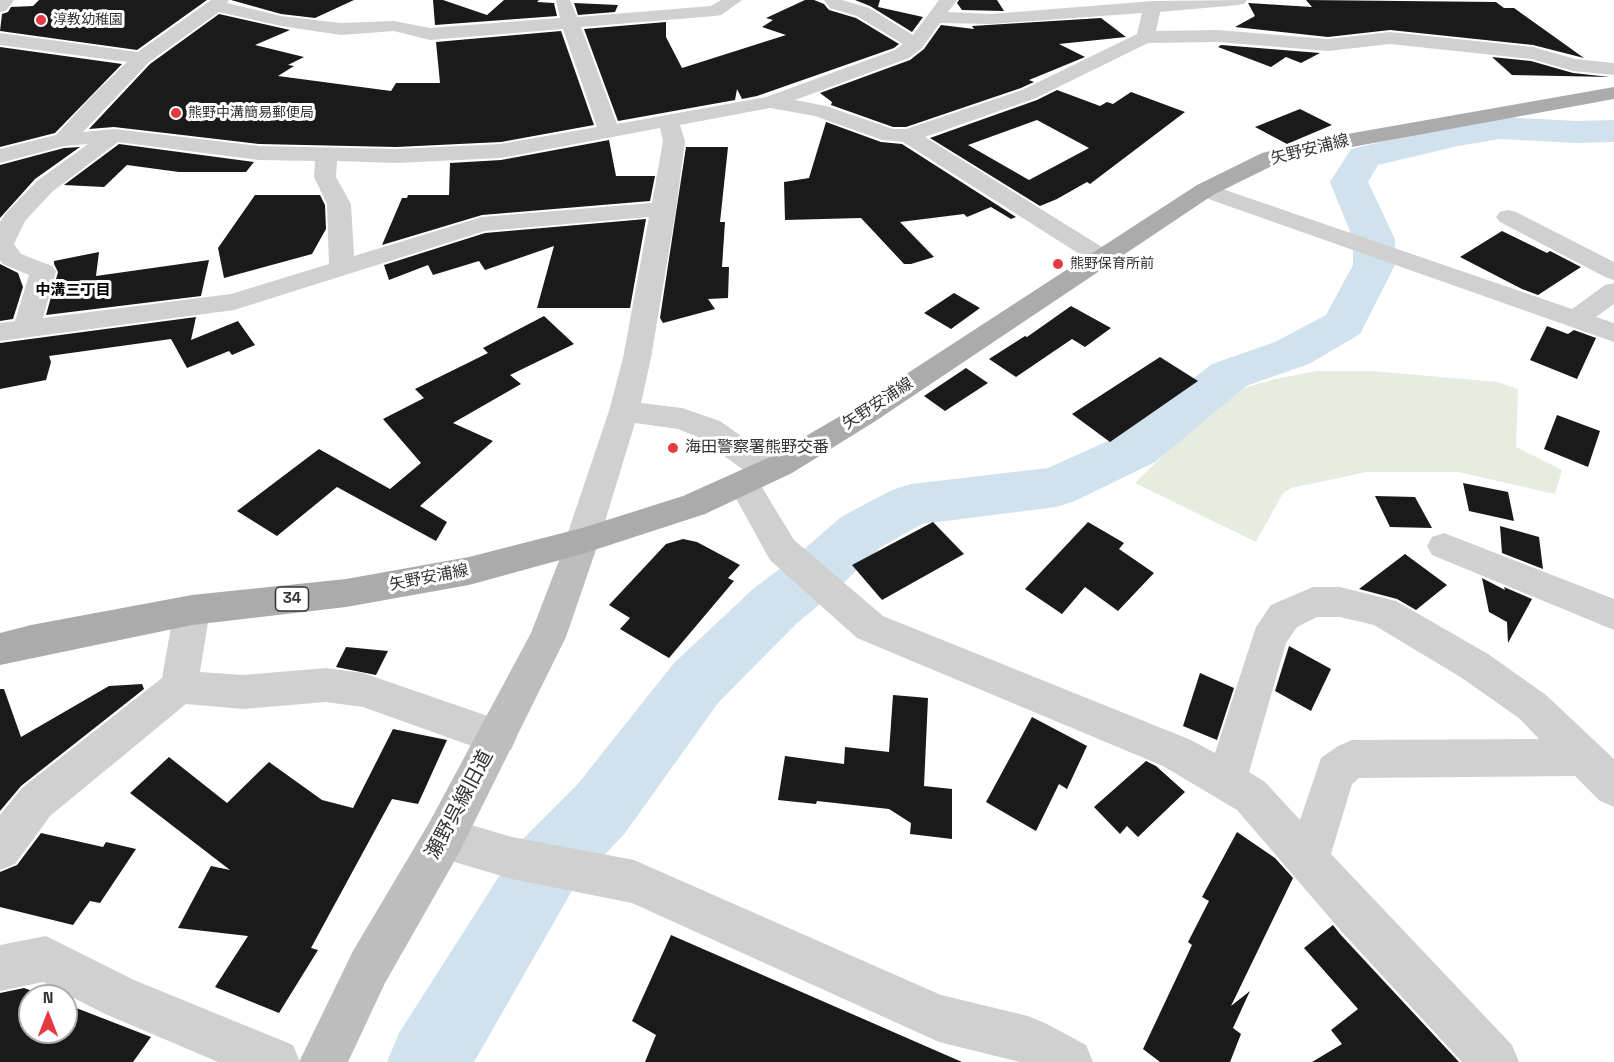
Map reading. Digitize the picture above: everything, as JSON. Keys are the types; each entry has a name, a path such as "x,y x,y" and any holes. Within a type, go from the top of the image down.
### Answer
{"main road":[{"name":"矢野安浦線","path":"0,649 192,610 357,591 469,571 582,541 694,505 756,478 864,415 1205,190 1270,158 1319,146 1614,93"}],"street":[{"path":"0,7 5,0"},
{"path":"563,0 609,131"},
{"path":"64,140 99,100 142,58 218,3 281,21 341,29 393,26 430,34 715,11 733,0"},
{"path":"833,0 836,4 863,12 915,44"},
{"path":"0,156 64,140 114,135 259,153 326,156 396,156 501,151 770,102 902,54 915,44 948,0"},
{"path":"935,17 991,19 1238,0"},
{"path":"1145,37 1153,6"},
{"path":"770,102 819,110 890,135 908,136 1029,94 1145,37 1217,36 1328,45 1355,44 1390,38 1533,53 1573,65 1614,69"},
{"path":"0,39 142,58"},
{"path":"0,52 19,41"},
{"path":"582,541 624,411 637,358 674,141 669,122"},
{"path":"27,327 43,271 12,259 2,244 14,218 45,186 114,135"},
{"path":"908,136 1101,257"},
{"path":"326,156 325,177 339,204 342,269"},
{"path":"1205,190 1614,333"},
{"path":"0,332 234,302 482,224 664,209"},
{"path":"1508,217 1614,272"},
{"path":"1576,319 1614,291"},
{"path":"624,411 682,419 709,429 756,478 783,550 870,627 1177,753 1251,796 1495,1062"},
{"name":"瀬野呉線旧道","path":"323,1062 369,967 444,838 548,637 582,541"},
{"path":"1444,546 1614,615"},
{"path":"1226,781 1269,638 1284,616 1313,602 1340,602 1383,612 1475,666 1533,707 1614,787"},
{"path":"0,849 36,802 179,687 192,610"},
{"path":"179,687 243,692 326,685 363,690 497,736"},
{"path":"1308,860 1335,772 1352,759 1583,757"},
{"path":"444,838 512,858 634,882 939,1018 1028,1040 1069,1062"},
{"path":"0,968 46,959 119,997 276,1062"}],"shaded area":[{"path":"1317,371 1372,371 1497,382 1518,389 1516,447 1562,470 1555,494 1458,472 1367,472 1291,488 1283,493 1256,542 1135,483 1227,393 1275,379"}],"building":[{"path":"39,0 207,0 137,50 0,31 2,14 8,12 11,7 33,6"},
{"path":"231,0 354,0 315,18 281,14"},
{"path":"433,0 443,0 487,15 504,0 539,0 537,2 554,3 557,16 435,25"},
{"path":"805,0 814,0 824,4 829,10 856,18 899,44 894,48 757,96 742,99 737,89 735,100 618,121 584,29 666,22 666,37 682,68 786,35 762,27 773,20 766,18"},
{"path":"855,0 880,0 878,7 923,17 912,32 870,6"},
{"path":"959,0 997,0 1004,11 962,10 957,3"},
{"path":"1306,0 1496,2 1504,8 1514,8 1584,58 1533,45 1390,30 1328,37 1235,27 1255,16 1248,3 1312,7"},
{"path":"574,3 618,5 615,12 578,15"},
{"path":"219,14 290,30 255,45 304,57 288,65 294,66 278,76 391,91 396,83 440,83 436,42 561,31 594,125 501,142 396,147 259,144 114,127 89,129 150,64"},
{"path":"1101,18 1126,37 1059,44 1085,57 1029,80 1034,82 1021,88 906,127 893,127 831,105 832,102 820,93 910,60 924,49 941,25 974,29 972,26"},
{"path":"1221,45 1320,53 1301,63 1286,57 1271,67 1218,47"},
{"path":"0,47 122,64 55,133 0,147"},
{"path":"1492,57 1531,61 1573,73 1610,77 1512,75"},
{"path":"1057,90 1100,106 1107,102 1113,104 1131,92 1185,112 1090,184 1087,182 1040,206 930,138 1037,100","holes":["1037,120 1089,148 1029,180 968,145"]},
{"path":"1300,109 1332,125 1287,144 1255,127"},
{"path":"826,122 881,142 902,144 1016,217 1011,219 991,207 967,217 964,214 900,222 934,257 911,264 904,264 861,218 785,220 784,182 809,178"},
{"path":"609,140 616,176 655,176 650,201 482,215 382,245 402,198 407,198 408,195 449,195 450,163 501,160"},
{"path":"119,144 254,162 246,172 179,172 127,165 104,187 64,185"},
{"path":"80,147 35,179 0,218 0,165 64,148"},
{"path":"686,147 728,147 720,222 725,222 722,267 729,267 728,298 708,299 715,309 663,323 660,318"},
{"path":"255,195 320,195 325,205 326,229 312,254 224,278 218,248"},
{"path":"646,219 630,308 537,308 554,246 485,270 479,261 433,275 428,265 389,280 384,265 485,233"},
{"path":"1502,231 1581,267 1538,295 1460,257"},
{"path":"99,252 96,276 209,260 201,296 46,315 58,272 54,261"},
{"path":"0,264 18,273 23,287 13,319 0,321"},
{"path":"954,293 980,308 951,329 924,313"},
{"path":"1071,306 1111,328 1085,347 1072,339 1016,377 989,359 1025,336 1027,337"},
{"path":"544,316 574,344 510,375 521,384 453,423 493,441 420,506 447,522 436,541 337,487 277,536 237,511 319,449 390,489 421,463 383,419 424,398 415,389 488,353 483,348"},
{"path":"196,317 191,340 238,321 255,345 232,355 229,351 187,368 171,339 49,356 51,362 46,380 0,389 0,343"},
{"path":"1547,326 1568,334 1574,330 1596,338 1577,379 1530,360"},
{"path":"1160,357 1198,381 1110,442 1072,414"},
{"path":"966,368 988,383 945,411 924,396"},
{"path":"1557,415 1600,431 1588,467 1544,449"},
{"path":"1463,483 1508,492 1514,521 1469,511"},
{"path":"1375,496 1415,497 1432,528 1390,527"},
{"path":"933,522 964,554 882,600 852,565"},
{"path":"1088,522 1124,543 1119,549 1154,573 1118,611 1085,587 1062,614 1025,589"},
{"path":"1500,526 1539,537 1543,569 1502,553"},
{"path":"683,539 697,542 740,565 728,578 734,581 669,658 620,629 630,618 609,605 666,544"},
{"path":"1405,554 1447,585 1416,610 1397,599 1359,589"},
{"path":"1482,578 1505,590 1504,587 1532,599 1508,643 1507,622 1489,612"},
{"path":"1289,646 1331,669 1311,711 1275,691"},
{"path":"346,647 388,651 376,675 336,667"},
{"path":"1200,673 1234,688 1217,740 1183,726"},
{"path":"142,684 144,689 21,786 0,811 0,689 4,689 21,737 109,686"},
{"path":"893,695 928,698 924,786 952,789 952,839 910,834 911,823 889,809 817,801 816,804 778,800 785,756 844,764 845,747 889,752"},
{"path":"1032,717 1087,746 1067,789 1059,784 1036,831 986,802"},
{"path":"393,729 447,740 418,804 392,799 311,948 318,950 279,1013 215,987 248,936 178,928 211,866 230,870 130,793 169,757 227,803 269,762 322,800 353,808"},
{"path":"1146,761 1156,766 1185,792 1138,837 1127,826 1120,834 1094,807"},
{"path":"1237,832 1275,858 1293,878 1231,1006 1250,991 1233,1028 1241,1034 1230,1062 1160,1062 1143,1049 1192,945 1188,942 1209,901 1202,897"},
{"path":"41,833 103,847 106,842 136,849 100,903 90,901 73,925 0,907 0,872 17,865"},
{"path":"1333,925 1459,1062 1312,1062 1342,1044 1331,1030 1358,1009 1304,948"},
{"path":"671,935 962,1062 645,1062 656,1035 632,1021"},
{"path":"18,989 18,1044 78,1044 78,1009 151,1037 133,1062 0,1062 0,993"}],"waterway":[{"path":"428,1062 548,864 601,809 696,683 774,607 814,575 861,532 911,505 1056,487 1137,449 1229,375 1292,353 1344,324 1374,265 1374,239 1349,182 1364,157 1458,135 1500,128 1577,132 1614,131"}],"place":[{"name":"淳教幼稚園","path":"41,20"},
{"name":"熊野中溝簡易郵便局","path":"176,113"},
{"name":"熊野保育所前","path":"1058,264"},
{"name":"海田警察署熊野交番","path":"673,448"}],"district":[{"name":"中溝三丁目","path":"73,291"}]}
